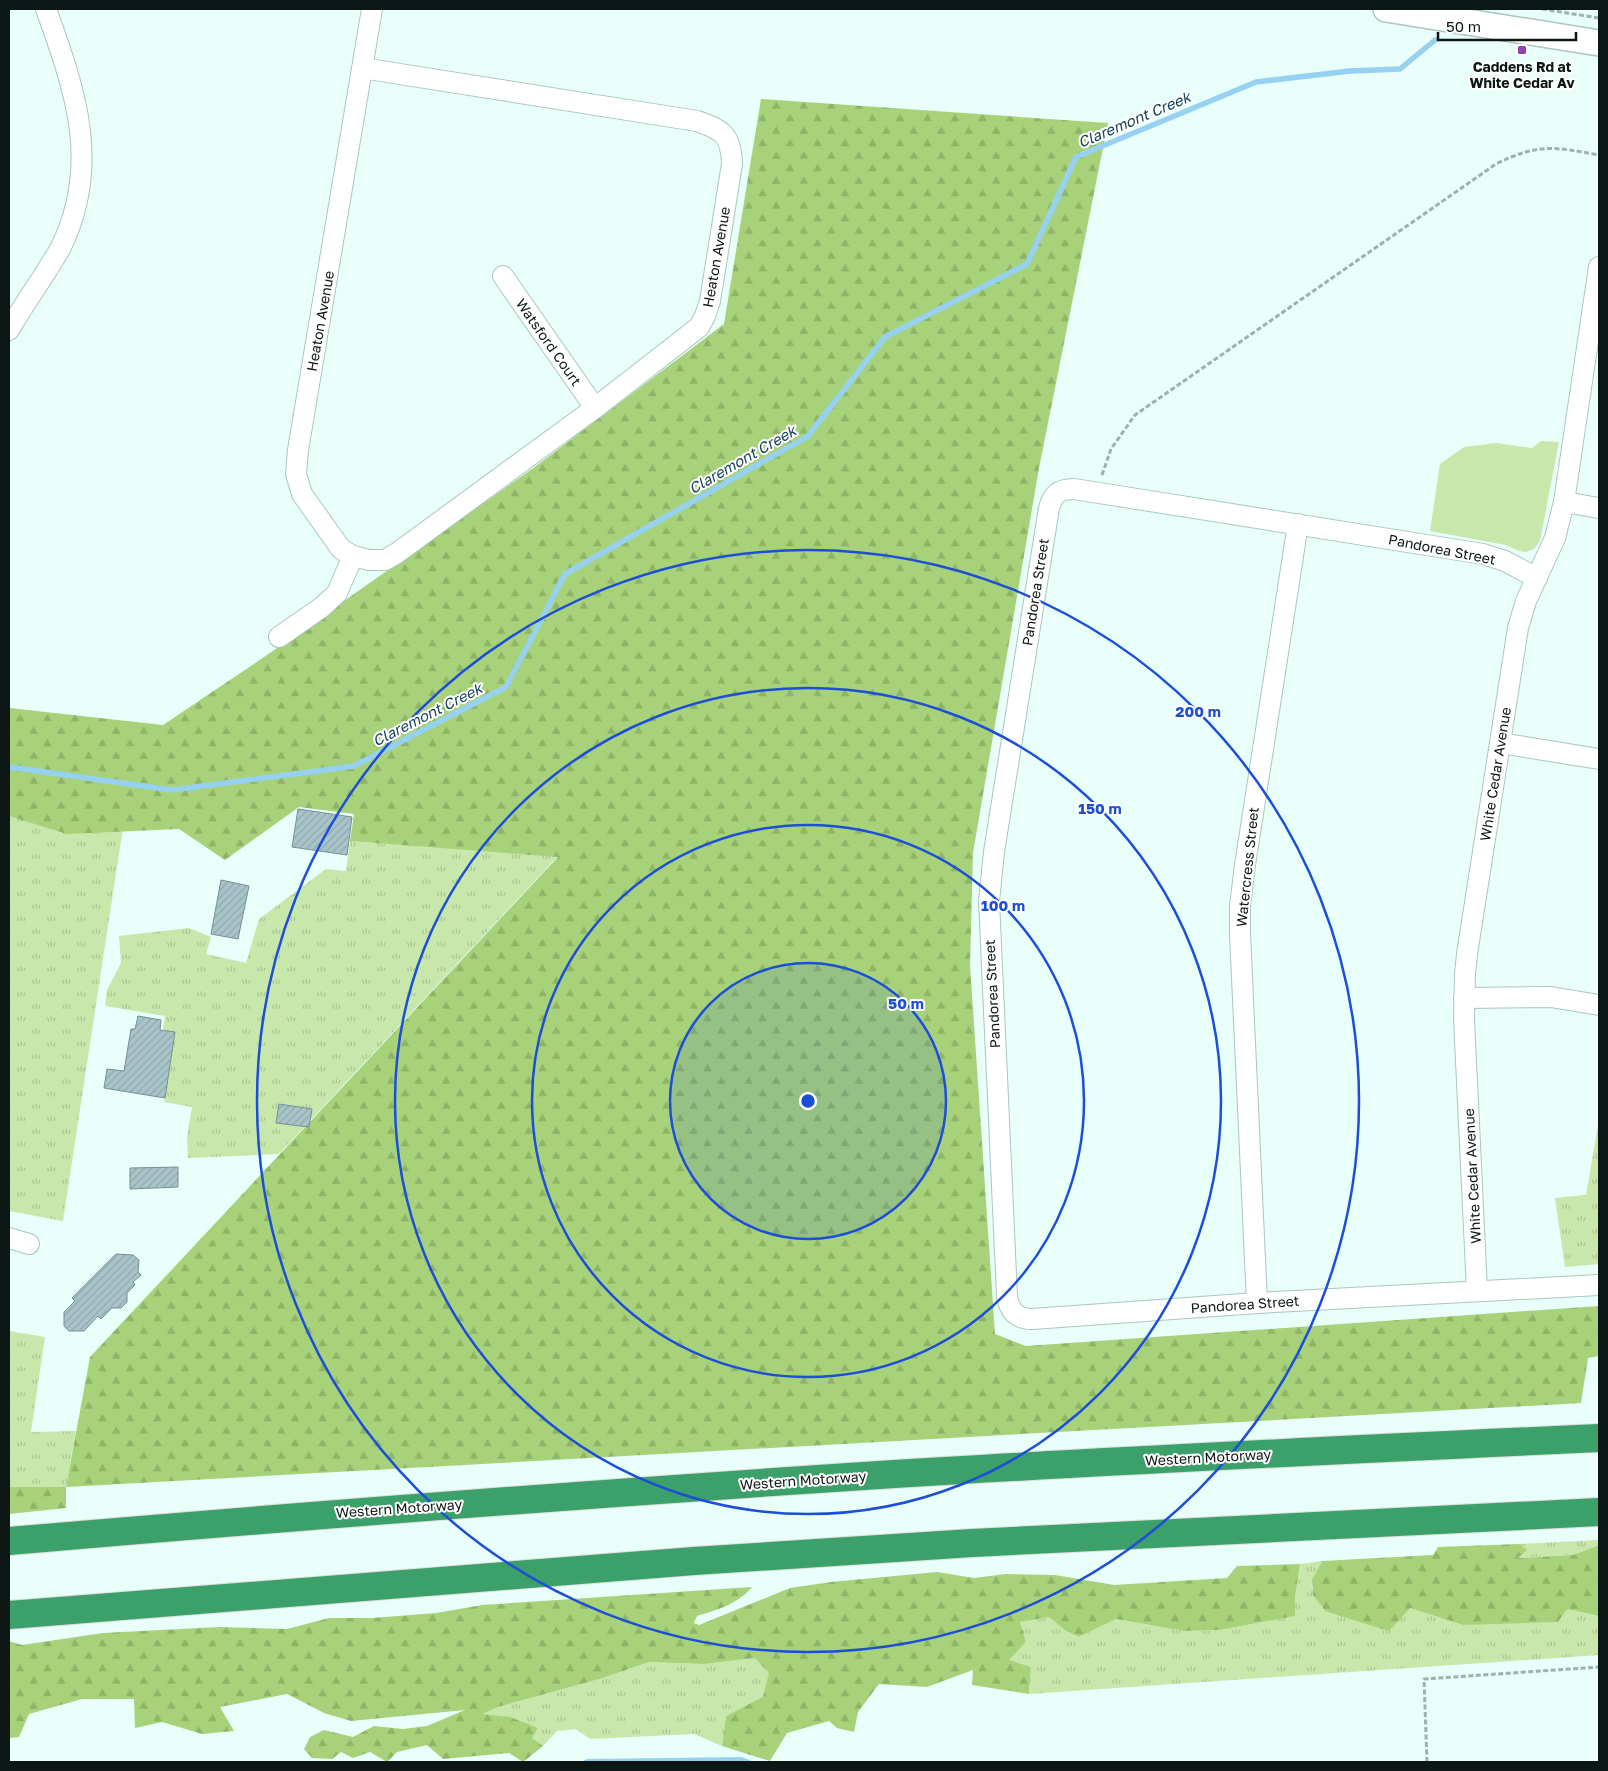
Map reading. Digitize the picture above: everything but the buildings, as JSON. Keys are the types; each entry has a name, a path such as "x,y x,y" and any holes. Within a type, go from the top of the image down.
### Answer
{"highway":[{"name":"Western Motorway","path":"9,1541 314,1515 873,1476 1190,1457 1599,1438"},
{"path":"9,1615 694,1561 972,1543 1599,1512"}],"street":[{"path":"9,330 60,249 73,215 81,179 81,140 76,104 66,66 46,9"},
{"name":"Heaton Avenue","path":"362,68 697,120 714,126 725,135 731,148 732,164 710,301 706,316 699,327 595,408 385,560 369,560 353,556 341,549 302,494 296,474 298,450 362,68 372,9"},
{"path":"1386,9 1599,43"},
{"name":"White Cedar Avenue","path":"1477,1291 1464,998 1467,954 1520,623 1523,609 1556,538 1564,502 1599,267"},
{"name":"Watsford Court","path":"502,276 595,408"},
{"name":"Pandorea Street","path":"1537,578 1502,560 1483,554 1074,489 1058,491 1054,496 1049,508 990,884 988,918 1008,1303 1014,1314 1019,1317 1032,1319 1257,1303 1599,1285"},
{"path":"1564,502 1599,508"},
{"name":"Watercress Street","path":"1257,1303 1240,906 1246,856 1298,524"},
{"path":"279,636 322,607 337,592 353,556"},
{"path":"1500,743 1599,759"},
{"path":"1464,998 1551,997 1599,1005"},
{"path":"9,1238 29,1244"}],"path":[{"path":"1542,9 1599,18"},
{"path":"1100,493 1104,467 1110,450 1135,415 1496,164 1515,155 1536,149 1561,148 1599,155"},
{"path":"1428,1762 1424,1679 1599,1667"}],"green space":[{"path":"761,99 1108,123 1039,468 973,853 970,965 995,1334 1026,1346 1599,1306 1599,1356 1588,1358 1581,1403 66,1487 90,1357 558,857 350,841 354,814 299,807 225,860 179,829 67,834 9,816 9,708 163,725 267,655 532,469 724,324"},
{"path":"1541,441 1559,442 1540,541 1534,549 1526,552 1519,551 1506,545 1430,531 1440,464 1464,447 1496,443 1532,448"},
{"path":"9,708 139,723 63,1221 9,1211"},
{"path":"350,841 558,856 279,1154 188,1158 187,1136 192,1107 164,1102 175,1033 163,1030 165,1016 105,1006 107,990 121,963 119,936 189,928 211,937 206,954 246,963 259,919 326,869 346,871"},
{"path":"1598,1125 1599,1264 1565,1267 1555,1198 1586,1195"},
{"path":"9,1331 45,1337 31,1432 76,1431 66,1487 9,1487"},
{"path":"9,1487 66,1487 66,1508 9,1514"},
{"path":"1599,1540 1599,1545 1573,1555 1517,1558 1526,1550 1519,1544"},
{"path":"1519,1544 1527,1550 1518,1558 1573,1555 1599,1545 1599,1616 1567,1609 1558,1622 1463,1625 1410,1608 1389,1631 1325,1611 1313,1595 1312,1580 1322,1561 1433,1555 1438,1547"},
{"path":"1322,1561 1314,1576 1312,1587 1315,1597 1325,1611 1410,1608 1463,1625 1567,1609 1599,1616 1599,1655 1029,1694 1031,1667 1008,1660 1026,1642 1019,1622 1049,1617 1066,1631 1079,1637 1116,1619 1184,1631 1220,1630 1294,1616 1300,1564"},
{"path":"1300,1564 1295,1598 1295,1616 1220,1630 1184,1631 1116,1619 1079,1637 1066,1631 1049,1617 1020,1622 1026,1642 1009,1660 1031,1667 1029,1694 972,1685 973,1670 927,1687 879,1684 858,1712 854,1732 837,1728 829,1721 787,1733 770,1761 722,1746 726,1716 763,1697 769,1673 755,1658 704,1664 649,1662 603,1678 498,1707 482,1714 510,1717 538,1728 532,1738 543,1746 523,1762 509,1753 443,1759 427,1745 397,1752 387,1762 370,1752 353,1758 341,1752 332,1759 312,1758 304,1749 310,1737 324,1730 353,1737 374,1726 403,1729 427,1726 465,1710 351,1721 324,1713 287,1694 220,1707 234,1731 202,1734 162,1722 135,1728 134,1699 82,1699 29,1714 19,1737 9,1738 9,1641 22,1645 103,1633 220,1627 287,1629 329,1618 372,1618 436,1613 482,1605 752,1587 734,1602 720,1609 697,1616 694,1623 699,1625 790,1588 831,1582 937,1572 974,1578 1005,1574 1055,1575 1114,1585 1227,1578 1237,1566"},
{"path":"755,1658 770,1673 763,1698 726,1716 722,1746 694,1734 590,1739 576,1729 557,1731 543,1746 531,1738 538,1729 481,1714 498,1707 603,1678 649,1662 704,1664"}],"water":[{"path":"742,1757 754,1762 581,1762 587,1759"}],"waterway":[{"name":"Claremont Creek","path":"9,767 172,790 354,766 506,687 565,574 808,436 885,337 1027,264 1076,157 1256,82 1350,71 1400,69 1435,40"}],"place":[{"name":"Caddens Rd at White Cedar Av","path":"1522,50"}]}
